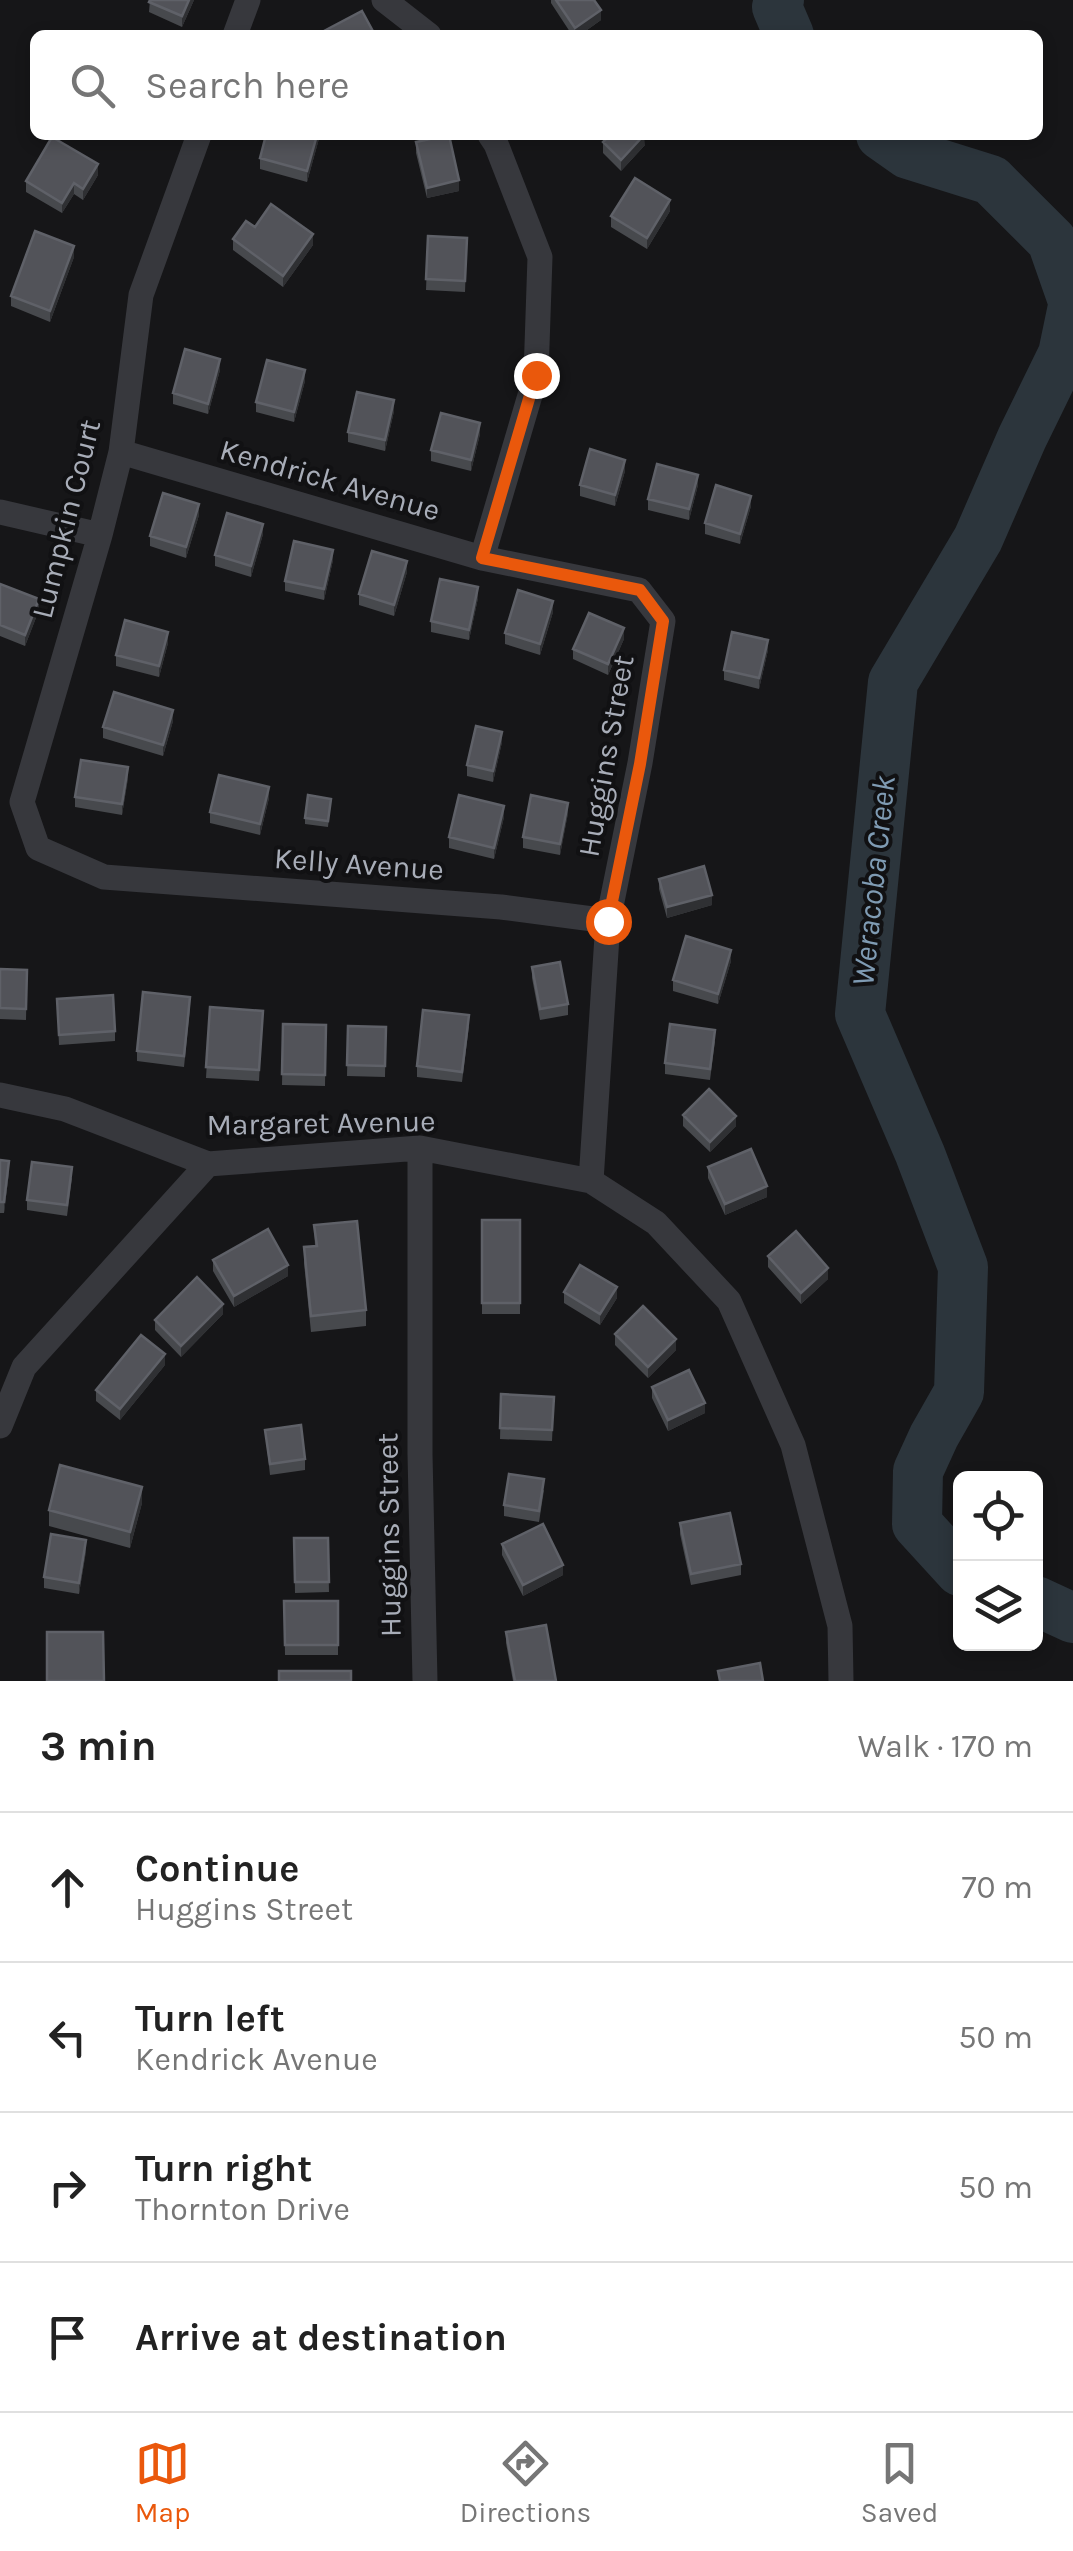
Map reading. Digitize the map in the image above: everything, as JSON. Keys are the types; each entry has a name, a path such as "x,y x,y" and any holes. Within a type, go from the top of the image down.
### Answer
{"street":[{"path":"237,30 248,0"},
{"path":"384,0 423,30"},
{"name":"Lumpkin Court","path":"104,877 38,848 22,802 121,452 141,295 197,140"},
{"path":"482,558 536,375 540,257 492,140"},
{"name":"Kendrick Avenue","path":"121,452 482,558 640,590"},
{"path":"0,512 100,536"},
{"name":"Huggins Street","path":"592,1181 608,921 640,764 663,621 640,590"},
{"name":"Kelly Avenue","path":"104,877 502,907 608,921"},
{"name":"Margaret Avenue","path":"0,1095 65,1109 208,1164 420,1148 592,1181"},
{"name":"Huggins Street","path":"420,1148 424,1681"},
{"path":"0,1426 24,1367 208,1164"},
{"path":"592,1181 656,1224 729,1301 793,1445 840,1626 841,1681"}],"building":[{"path":"150,0 189,0 182,16"},
{"path":"556,0 594,0 601,10 575,28"},
{"path":"362,11 372,30 326,30"},
{"path":"50,140 57,140 98,164 83,189 74,183 62,203 26,181"},
{"path":"265,140 316,140 307,171 260,158"},
{"path":"450,140 459,180 427,188 416,142"},
{"path":"605,140 639,140 621,160"},
{"path":"635,178 670,200 647,238 611,216"},
{"path":"271,204 313,234 283,276 233,239 246,221 255,227"},
{"path":"35,231 74,246 50,311 11,296"},
{"path":"428,236 467,238 465,281 426,279"},
{"path":"185,349 220,359 208,404 173,393"},
{"path":"267,360 305,370 294,412 256,402"},
{"path":"357,392 394,400 385,440 348,432"},
{"path":"441,413 480,423 471,460 431,450"},
{"path":"590,449 625,460 615,495 580,485"},
{"path":"657,464 698,475 689,509 648,499"},
{"path":"716,485 751,496 740,534 705,523"},
{"path":"163,493 199,504 186,547 150,536"},
{"path":"227,513 263,524 251,566 215,555"},
{"path":"294,541 333,550 324,589 285,581"},
{"path":"372,551 407,561 394,605 359,594"},
{"path":"440,579 478,587 469,630 431,621"},
{"path":"0,584 39,599 25,635 0,625"},
{"path":"518,590 553,601 540,644 505,633"},
{"path":"589,613 624,628 608,664 573,649"},
{"path":"125,620 168,632 159,666 116,655"},
{"path":"732,632 768,640 759,678 724,670"},
{"path":"114,692 173,710 163,745 103,727"},
{"path":"476,726 502,732 493,771 467,765"},
{"path":"81,760 128,767 122,804 75,797"},
{"path":"219,775 269,787 260,824 210,812"},
{"path":"308,795 331,799 328,821 305,818"},
{"path":"459,795 504,806 494,848 449,837"},
{"path":"531,795 568,803 560,844 523,837"},
{"path":"704,866 712,895 667,907 659,879"},
{"path":"686,936 731,950 718,994 673,980"},
{"path":"560,962 568,1004 540,1009 532,967"},
{"path":"0,969 27,970 26,1009 0,1008"},
{"path":"143,992 190,997 184,1056 137,1051"},
{"path":"113,995 115,1031 59,1035 57,999"},
{"path":"210,1007 263,1011 259,1070 206,1067"},
{"path":"423,1010 469,1015 462,1072 417,1066"},
{"path":"283,1024 326,1025 325,1075 282,1074"},
{"path":"670,1024 715,1030 710,1069 665,1063"},
{"path":"348,1026 386,1027 385,1066 347,1065"},
{"path":"709,1089 736,1116 710,1142 683,1115"},
{"path":"751,1149 767,1186 725,1204 708,1167"},
{"path":"0,1160 9,1161 4,1202 0,1202"},
{"path":"32,1162 72,1167 67,1205 27,1200"},
{"path":"482,1220 520,1220 520,1303 482,1303"},
{"path":"357,1221 366,1310 311,1316 304,1247 317,1246 314,1225"},
{"path":"268,1229 288,1265 234,1296 213,1260"},
{"path":"796,1231 828,1268 801,1293 768,1256"},
{"path":"580,1265 617,1287 600,1314 564,1292"},
{"path":"197,1277 223,1304 181,1346 155,1320"},
{"path":"643,1306 676,1339 648,1367 615,1334"},
{"path":"141,1335 165,1354 120,1409 96,1390"},
{"path":"689,1370 705,1403 668,1420 652,1387"},
{"path":"501,1394 554,1397 552,1430 500,1428"},
{"path":"301,1425 305,1459 270,1464 265,1430"},
{"path":"60,1465 142,1487 130,1532 49,1510"},
{"path":"509,1474 544,1479 539,1511 504,1505"},
{"path":"730,1513 741,1564 691,1574 680,1523"},
{"path":"543,1524 563,1565 523,1585 502,1544"},
{"path":"51,1534 86,1540 79,1583 44,1577"},
{"path":"294,1538 328,1538 329,1582 295,1582"},
{"path":"284,1601 338,1601 338,1645 285,1645"},
{"path":"546,1625 556,1681 515,1681 506,1632"},
{"path":"47,1632 103,1632 104,1681 47,1681"},
{"path":"760,1663 763,1681 720,1681 718,1671"},
{"path":"279,1671 351,1671 351,1681 279,1681"}],"waterway":[{"name":"Weracoba Creek","path":"779,0 777,7 787,30"},
{"name":"Weracoba Creek","path":"888,140 908,154 991,180 1052,241 1073,301"},
{"name":"Weracoba Creek","path":"953,1563 917,1524 918,1471 959,1392 963,1267 860,1014 893,682 978,539 1063,354 1073,306"},
{"name":"Weracoba Creek","path":"1043,1604 1073,1618"}],"route":[{"path":"536,375 482,558 640,590 663,621 640,764 608,921"}]}
